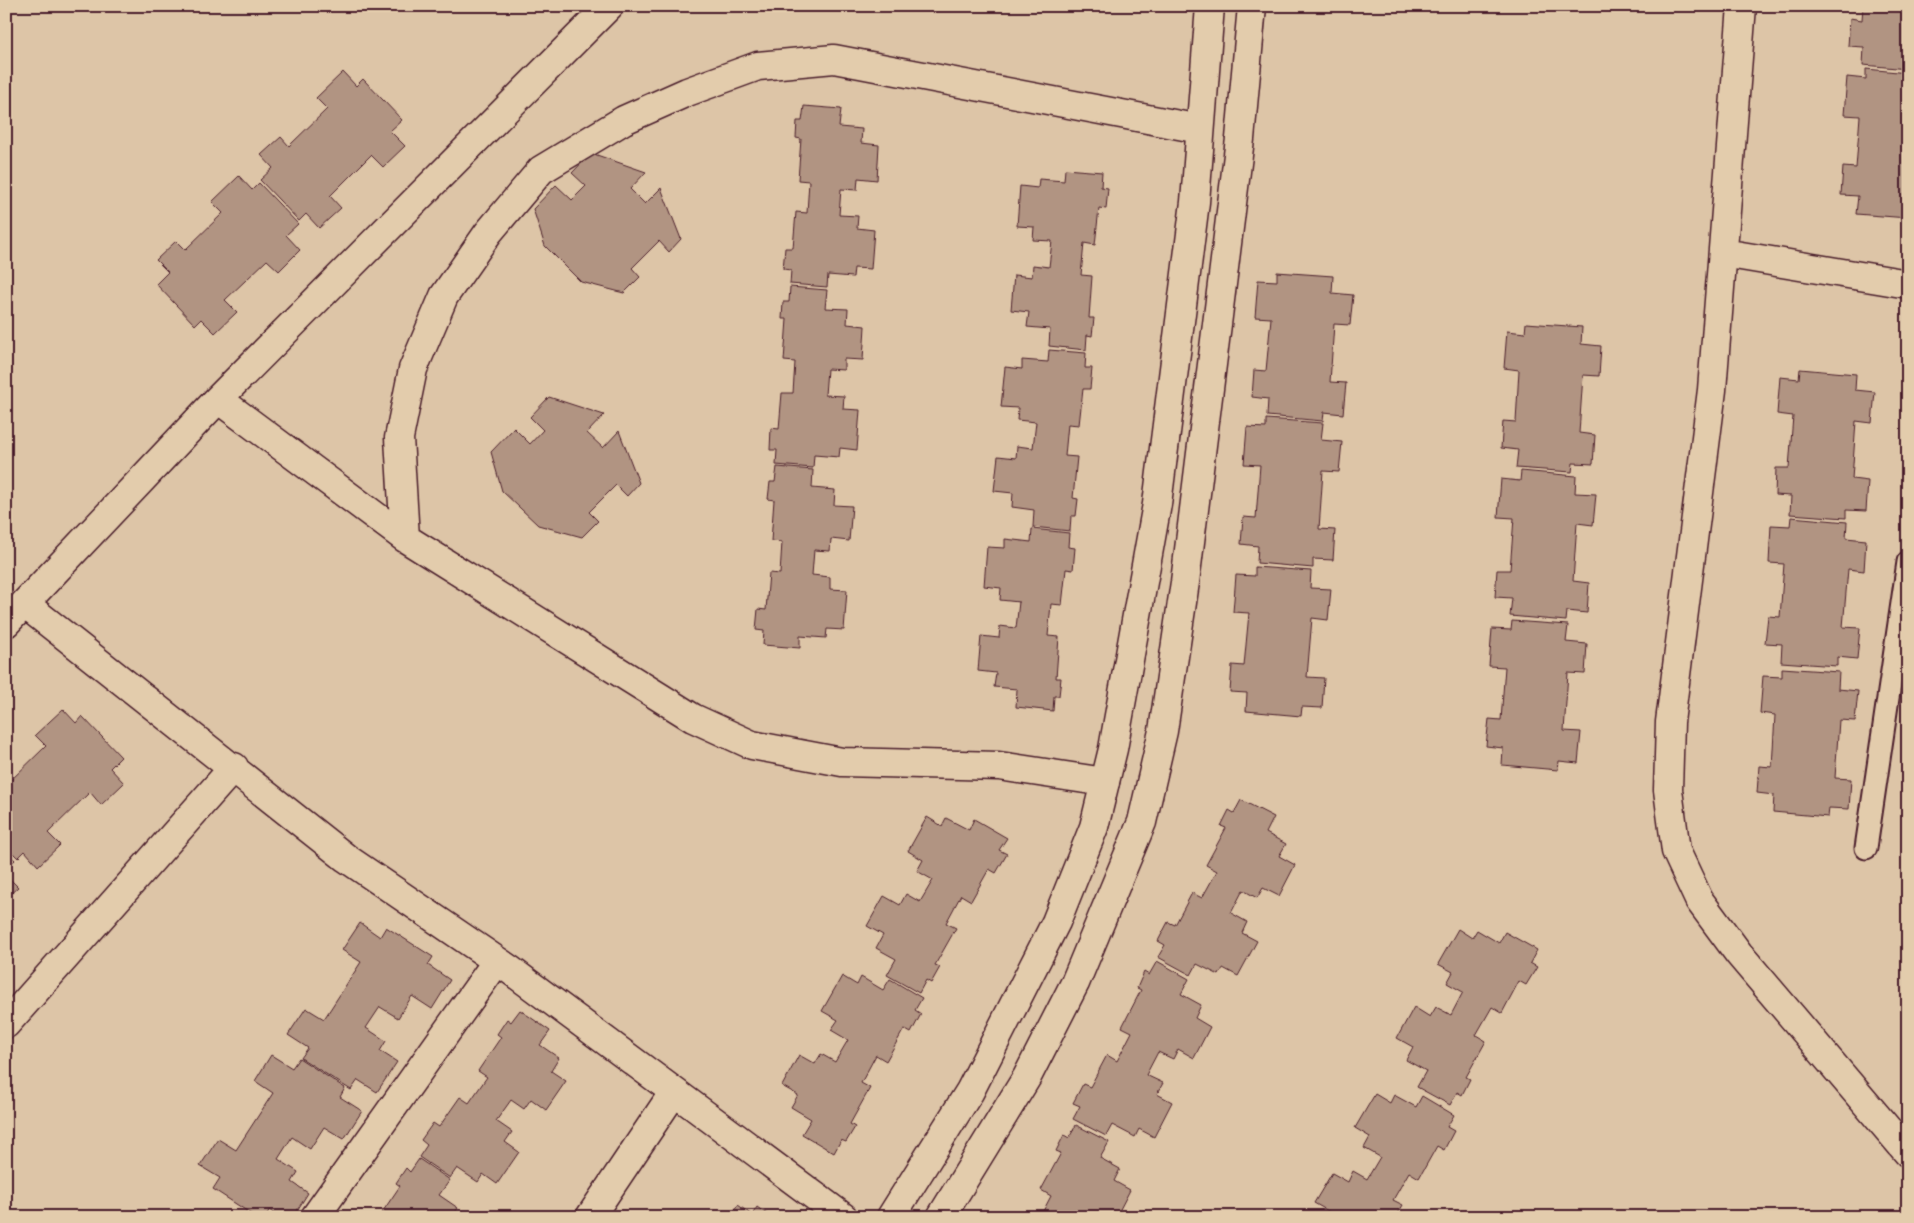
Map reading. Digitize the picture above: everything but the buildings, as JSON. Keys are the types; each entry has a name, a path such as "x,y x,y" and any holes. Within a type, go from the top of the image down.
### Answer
{"street":[{"path":"6,623 26,605 218,399 609,6"},
{"path":"891,1217 970,1091 1056,922 1094,827 1113,749 1156,504 1195,202 1210,6"},
{"path":"941,1217 1027,1076 1070,992 1142,822 1163,731 1185,582 1240,139 1252,6"},
{"path":"1742,6 1712,390 1670,722 1668,790 1676,851 1699,900 1739,954 1908,1153"},
{"path":"405,538 399,438 413,369 444,296 488,233 541,170 624,120 758,66 834,58 1200,129"},
{"path":"1723,253 1908,284"},
{"path":"218,399 405,538 693,718 752,745 842,762 999,766 1105,782"},
{"path":"26,605 346,858 497,961 843,1217"},
{"path":"6,1024 234,768"},
{"path":"316,1217 497,961"},
{"path":"590,1217 674,1092"}],"lane":[{"path":"1866,848 1908,562"}]}
